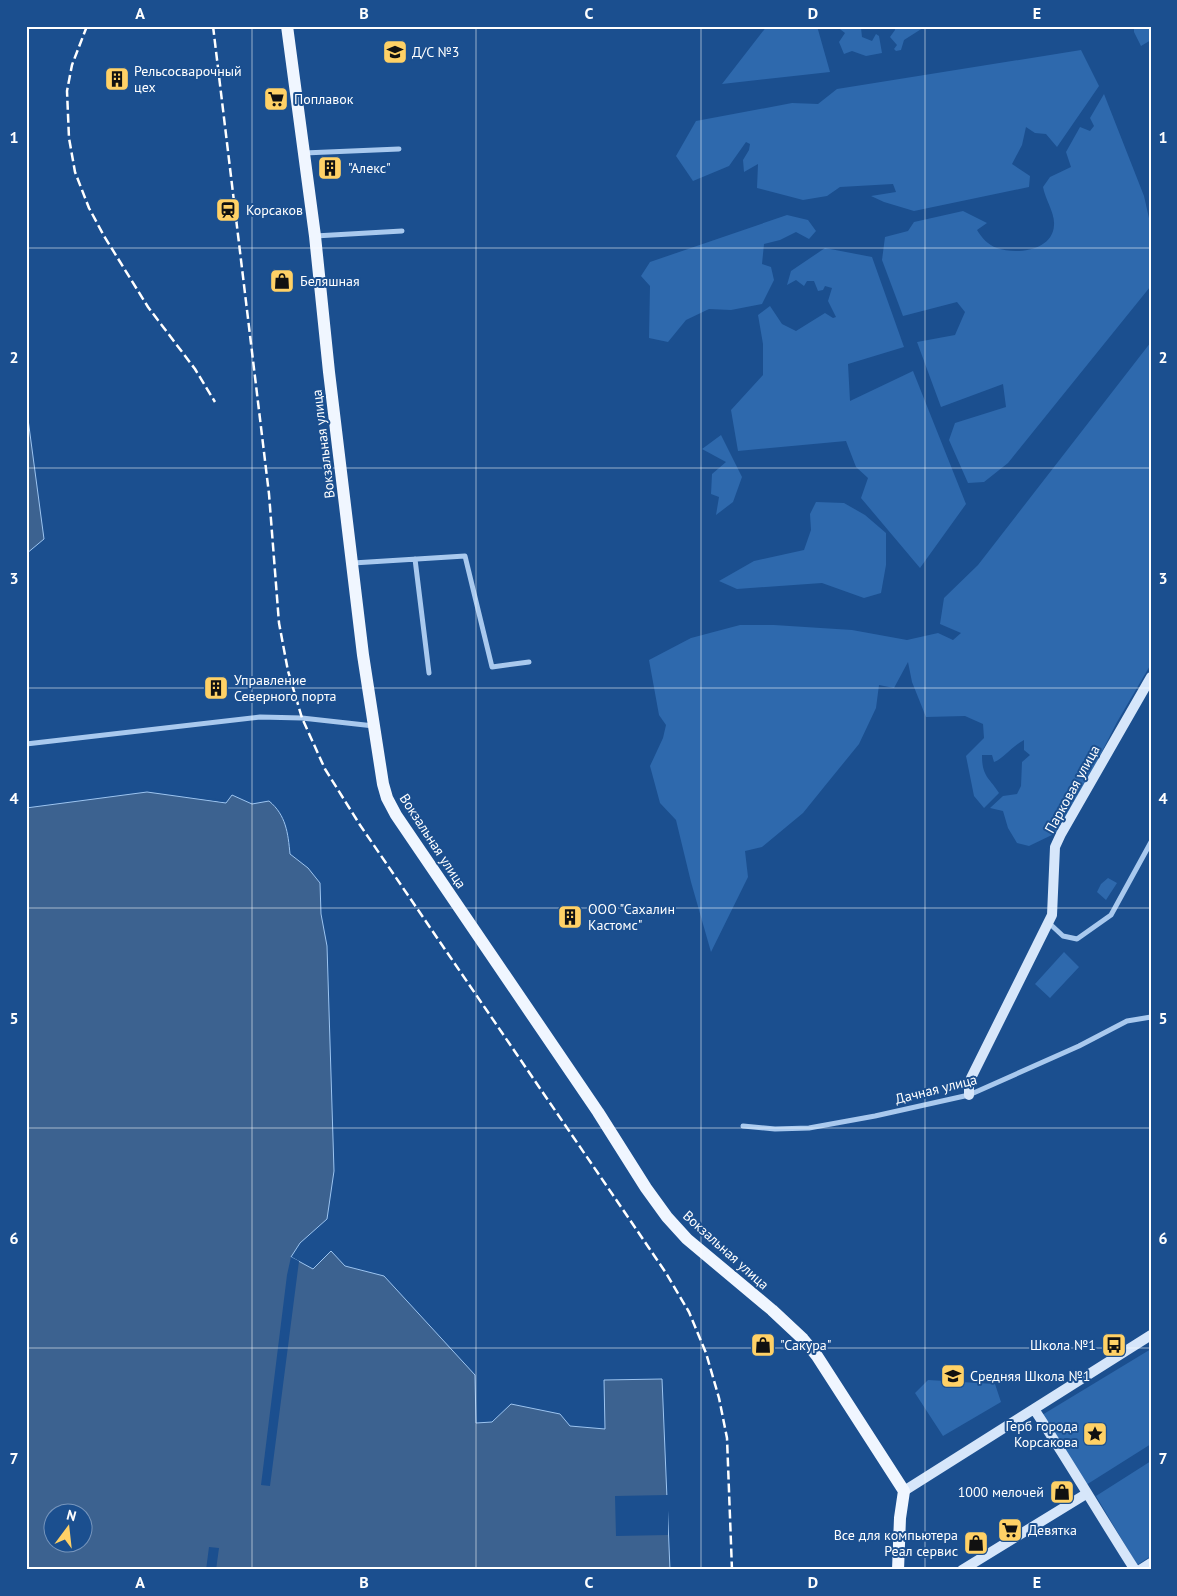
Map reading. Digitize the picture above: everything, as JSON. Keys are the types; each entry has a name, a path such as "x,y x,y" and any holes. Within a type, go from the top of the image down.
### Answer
{"main road":[{"name":"Вокзальная улица","path":"287,26 315,236 352,563 383,784 387,798 396,815 667,1217 688,1239 772,1310 803,1339 904,1491"},
{"path":"898,1570 900,1518 904,1491"}],"street":[{"path":"304,153 399,149"},
{"path":"315,236 402,230"},
{"path":"352,563 465,556 492,668 529,662"},
{"path":"415,559 429,673"},
{"name":"Парковая улица","path":"969,1095 968,1087 971,1078 1052,915 1056,847 1065,827 1151,678"},
{"path":"26,744 260,717 302,718 375,726"},
{"path":"1049,923 1063,936 1077,939 1111,915 1151,842"},
{"name":"Дачная улица","path":"743,1126 775,1129 809,1128 875,1116 969,1095 1079,1046 1127,1021 1151,1017"},
{"path":"904,1491 1151,1335"},
{"path":"1034,1409 1135,1570"},
{"path":"962,1570 1086,1494"},
{"path":"1140,1570 1151,1563"}],"shaded area":[{"path":"767,26 817,26 830,72 722,84"},
{"path":"836,26 872,26 861,28 862,37 872,41 876,34 879,36 882,53 866,56 852,51 844,54 839,42 845,33"},
{"path":"895,26 926,26 904,40 901,50 896,51 894,49 897,45 890,37 895,30"},
{"path":"1134,26 1151,26 1151,40 1141,46 1134,32"},
{"path":"1081,50 1099,86 1057,147 1046,134 1035,133 1026,127 1022,145 1012,164 1030,176 1029,187 914,211 871,196 896,192 893,184 840,187 827,196 803,200 757,188 758,164 744,172 743,160 750,144 746,142 729,166 693,181 676,156 696,121 792,103 818,104 837,89"},
{"path":"1104,94 1144,196 1151,227 1150,287 1008,463 984,482 968,483 949,440 955,423 1006,407 1003,384 941,407 917,342 955,335 965,312 957,302 903,316 882,260 885,237 908,231 914,222 963,211 987,223 977,230 994,247 1023,251 1041,246 1052,234 1054,225 1053,216 1043,187 1050,177 1071,167 1066,152 1080,127 1090,131 1094,126 1090,118"},
{"path":"787,215 808,220 816,231 809,239 796,232 780,240 764,244 762,264 771,267 774,280 762,304 731,310 709,309 686,320 668,342 649,338 650,286 641,276 650,262"},
{"path":"825,248 872,257 904,347 848,364 850,401 913,371 966,504 920,568 861,498 868,478 856,467 846,441 738,451 731,410 763,375 763,344 758,315 770,306 782,324 796,331 825,313 833,318 836,317 828,301 832,288 825,286 823,290 818,291 814,281 807,281 804,286 796,280 787,285 791,271"},
{"path":"1151,342 1151,664 1056,833 1029,846 1017,843 1008,828 1003,811 990,808 1003,796 1017,794 1021,786 1022,762 1030,755 1024,750 1024,740 994,762 992,755 982,755 983,768 999,793 984,808 974,796 966,756 984,738 983,724 965,716 926,717 912,682 908,662 894,688 879,685 876,708 859,744 803,813 762,847 745,851 748,877 711,952 676,820 660,803 650,766 663,738 666,725 659,715 649,660 691,638 740,625 774,625 852,630 907,640 938,633 953,640 961,633 940,624 944,598 978,565"},
{"path":"26,404 44,539 26,554"},
{"path":"721,435 742,477 733,502 716,515 719,497 711,494 712,474 726,462 702,449"},
{"path":"816,502 844,503 865,515 886,533 886,565 881,593 864,598 822,583 737,589 719,581 754,561 804,550 811,530 810,514"},
{"path":"147,792 226,803 232,795 252,804 269,801 283,818 290,854 308,868 320,883 321,914 327,946 334,1171 327,1219 300,1243 291,1257 313,1269 331,1251 345,1266 384,1276 475,1375 476,1423 492,1422 511,1404 560,1414 570,1426 605,1429 604,1380 662,1379 670,1570 26,1570 26,808"},
{"path":"1108,878 1117,883 1106,900 1097,892 1101,884"},
{"path":"1064,952 1079,967 1050,998 1035,984"},
{"path":"1151,1349 1151,1444 1086,1485 1042,1415"},
{"path":"928,1380 995,1384 1001,1402 943,1436 915,1393"},
{"path":"1151,1461 1151,1556 1137,1565 1096,1496"}],"pier":[{"path":"147,790 223,800 224,802"},
{"path":"291,1257 299,1261 270,1486 261,1485 287,1275"},
{"path":"668,1495 668,1535 616,1536 615,1496"},
{"path":"209,1547 219,1548 216,1570 206,1570"}],"railway":[{"path":"87,26 72,65 67,91 69,138 75,172 89,208 104,236 148,307 195,369 215,402"},
{"path":"213,26 269,494 279,623 288,671 302,718 325,769 360,825 666,1273 689,1312 706,1353 719,1398 727,1438 732,1570"}],"place":[{"name":"Д/С №3","path":"395,52"},
{"name":"Рельсосварочный цех","path":"117,79"},
{"name":"Поплавок","path":"276,99"},
{"name":"\"Алекс\"","path":"330,168"},
{"name":"Корсаков","path":"228,210"},
{"name":"Беляшная","path":"282,281"},
{"name":"Управление Северного порта","path":"216,688"},
{"name":"ООО \"Сахалин Кастомс\"","path":"570,917"},
{"name":"\"Сакура\"","path":"763,1345"},
{"name":"Школа №1","path":"1114,1345"},
{"name":"Средняя Школа №1","path":"953,1376"},
{"name":"Герб города Корсакова","path":"1095,1434"},
{"name":"1000 мелочей","path":"1062,1492"},
{"name":"Девятка","path":"1010,1530"},
{"name":"Все для компьютера Реал сервис","path":"976,1543"}]}
